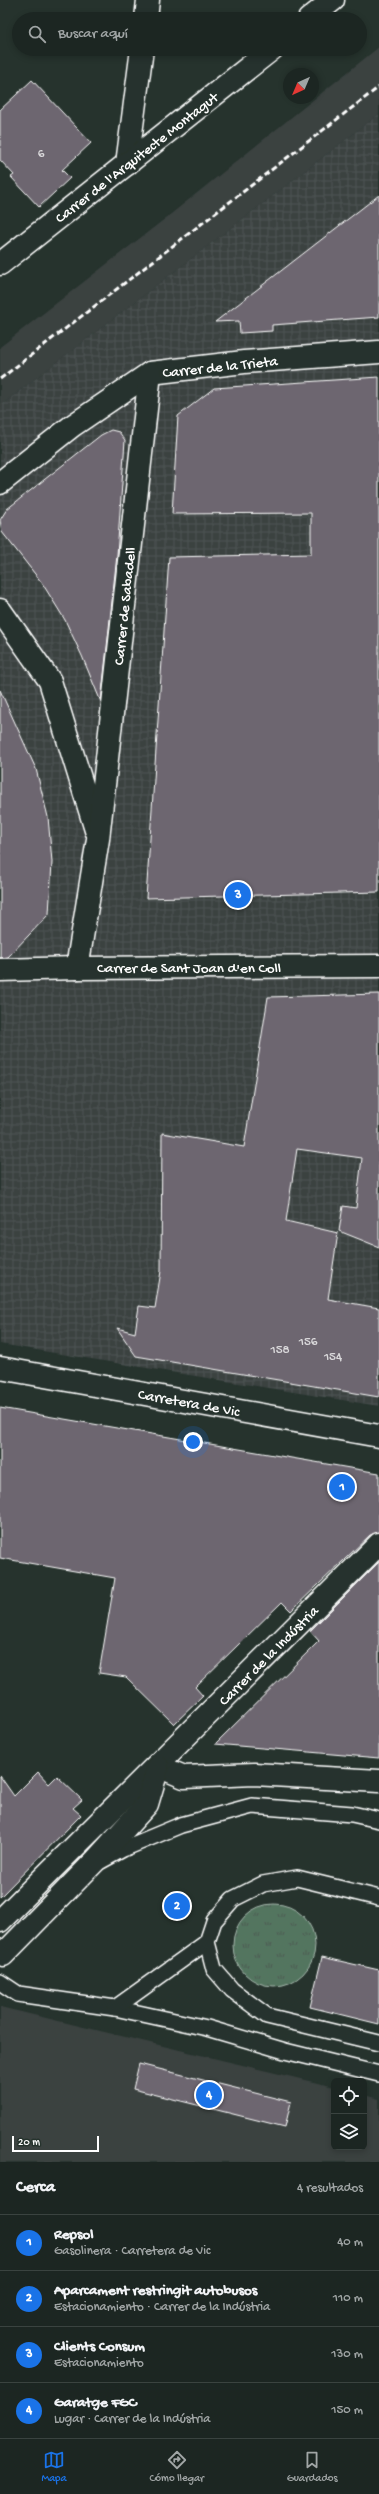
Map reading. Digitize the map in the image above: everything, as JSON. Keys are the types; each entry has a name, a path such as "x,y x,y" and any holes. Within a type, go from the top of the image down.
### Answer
{"street":[{"path":"147,12 148,0"},
{"path":"318,12 333,0"},
{"path":"127,164 141,56"},
{"name":"Carrer de l'Arquitecte Montagut","path":"0,264 263,56"},
{"name":"Carrer de la Trieta","path":"0,483 72,426 150,373 244,362 379,352"},
{"name":"Carrer de Sabadell","path":"77,968 98,839 150,373"},
{"path":"0,610 50,681 98,839"},
{"name":"Carrer de Sant Joan d'en Coll","path":"0,970 379,966"},
{"name":"Carretera de Vic","path":"0,1368 379,1436"},
{"name":"Carrer de la Indústria","path":"0,1921 158,1766 379,1544"},
{"path":"158,1766 184,1777 254,1774 379,1781"},
{"name":"Carrer de la Indústria","path":"3,1955 89,1868 146,1804 158,1766"}],"lane":[{"path":"89,1868 123,1849 181,1825 252,1806 352,1814 379,1820"},
{"path":"379,1898 297,1878 263,1884 233,1899 214,1921 207,1942 214,1969 232,1990 267,2016 379,2043"},
{"path":"115,2008 207,1942"},
{"path":"0,1982 18,1994 115,2008 207,2028 285,2051 379,2074"}],"shaded area":[{"path":"379,47 379,114 0,406 0,347 166,218 308,104 319,104 319,95"},
{"path":"379,114 379,1406 0,1344 0,406"},
{"path":"0,2007 331,2086 331,2150 367,2150 367,2096 379,2099 379,2162 0,2162"}],"green space":[{"path":"266,1904 282,1904 297,1911 308,1922 315,1937 315,1953 312,1961 303,1974 290,1983 282,1986 266,1986 251,1979 240,1968 233,1953 233,1937 240,1922 251,1911"}],"building":[{"path":"32,80 91,143 62,170 70,178 39,207 11,177 14,175 0,160 0,110"},
{"path":"379,195 379,317 272,325 272,331 240,333 239,321 215,322"},
{"path":"379,377 379,892 146,898 169,557 311,554 311,513 172,514 178,416 214,388"},
{"path":"111,430 119,432 125,440 117,555 101,702 65,620 42,583 2,532 0,520 7,509 101,435"},
{"path":"0,690 36,769 48,817 52,862 49,914 8,957 0,958"},
{"path":"379,994 379,1247 339,1231 343,1206 356,1208 362,1158 297,1149 286,1221 338,1233 328,1299 379,1308 379,1397 136,1356 117,1328 135,1333 139,1306 155,1308 161,1271 162,1133 244,1147 268,997"},
{"path":"0,1408 379,1473 379,1532 370,1535 291,1611 282,1602 195,1687 203,1696 174,1724 126,1677 99,1673 115,1578 0,1558"},
{"path":"379,1562 379,1758 215,1744 319,1641 310,1631"},
{"path":"38,1772 49,1784 57,1776 82,1800 73,1808 81,1815 0,1897 0,1776 14,1796"},
{"path":"322,1957 379,1970 379,2024 310,2007"},
{"path":"139,2064 291,2102 285,2127 133,2089"}],"railway":[{"path":"0,379 379,87"}],"place":[{"name":"Clients Consum","path":"238,895"},
{"name":"Repsol","path":"342,1487"},
{"name":"Aparcament restringit autobusos","path":"177,1906"},
{"name":"Garatge FGC","path":"209,2095"}]}
